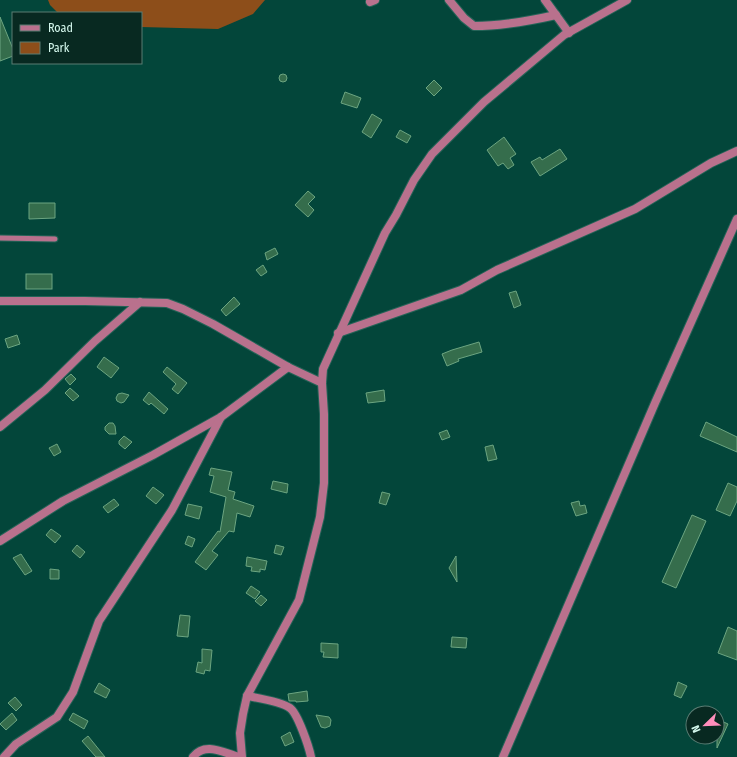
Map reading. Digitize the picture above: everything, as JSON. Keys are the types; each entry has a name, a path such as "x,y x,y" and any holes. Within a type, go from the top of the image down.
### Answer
{"street":[{"path":"449,0 464,18 474,26 527,22 556,15"},
{"path":"545,0 569,33"},
{"path":"242,757 240,733 247,696 299,600 320,517 324,483 323,369 338,333 385,233 414,180 432,154 484,102 569,33 627,0"},
{"path":"338,333 462,290 497,270 635,209 711,163 737,151"},
{"path":"503,757 655,403 737,219"},
{"path":"0,301 166,303 183,309 213,324 288,367 322,382"},
{"path":"0,427 45,390 95,341 140,302"},
{"path":"0,541 63,501 221,417 288,367"},
{"path":"4,757 16,744 57,717 72,692 99,621 172,510 221,417"},
{"path":"247,696 285,705 293,710 306,738 310,757"},
{"path":"193,757 202,750 208,748 239,757"}],"lane":[{"path":"0,238 55,239"}],"green space":[{"path":"48,0 265,0 253,14 218,29 142,27 142,12 57,12 50,5"}],"building":[{"path":"0,17 12,47 12,56 0,61"},
{"path":"281,74 285,74 287,78 285,82 281,82 279,80 279,76"},
{"path":"434,80 442,88 434,96 426,88"},
{"path":"345,92 361,98 357,108 341,103"},
{"path":"372,114 382,120 371,138 362,132"},
{"path":"400,130 411,136 407,143 396,137"},
{"path":"504,137 516,154 510,158 514,165 508,169 503,163 498,166 487,150"},
{"path":"560,149 567,159 540,176 531,162 540,157 542,160"},
{"path":"308,191 315,197 308,204 314,210 308,217 295,205"},
{"path":"29,203 55,203 55,218 29,219"},
{"path":"275,248 278,254 267,260 265,253"},
{"path":"263,265 267,272 261,276 256,270"},
{"path":"26,274 52,274 52,289 26,289"},
{"path":"516,291 521,305 514,308 509,293"},
{"path":"234,297 240,304 226,316 221,310"},
{"path":"17,335 20,344 8,348 5,339"},
{"path":"479,342 482,352 458,359 459,361 447,366 442,354"},
{"path":"104,357 119,368 111,378 97,367"},
{"path":"167,367 187,383 178,394 172,389 176,384 163,372"},
{"path":"71,374 76,379 70,385 65,379"},
{"path":"70,388 79,396 73,401 65,393"},
{"path":"384,390 385,401 368,403 366,393"},
{"path":"149,392 168,409 164,414 151,403 149,405 143,400"},
{"path":"122,393 129,395 124,402 121,403 117,401 116,398 118,394"},
{"path":"706,422 737,437 737,452 700,436"},
{"path":"109,423 113,423 115,426 116,434 109,434 105,430 105,427"},
{"path":"447,430 450,437 442,440 439,433"},
{"path":"124,436 132,442 125,449 119,444 119,441"},
{"path":"57,444 61,452 54,456 49,448"},
{"path":"493,445 497,459 488,461 485,447"},
{"path":"211,468 232,472 228,490 235,492 233,499 254,506 250,517 237,513 234,532 229,531 212,551 218,555 206,570 195,562 218,531 220,532 226,497 210,492 214,476 209,475"},
{"path":"273,481 288,484 287,493 271,489"},
{"path":"728,483 737,487 737,501 730,516 716,510"},
{"path":"153,487 164,495 156,504 146,496"},
{"path":"382,492 390,494 386,505 379,503"},
{"path":"114,499 119,505 108,513 103,507"},
{"path":"579,501 580,506 585,505 587,513 576,516 571,503"},
{"path":"188,504 202,507 199,519 185,515"},
{"path":"692,515 706,521 676,588 662,582"},
{"path":"51,529 61,536 55,543 46,535"},
{"path":"188,536 195,539 192,547 185,544"},
{"path":"77,545 85,552 80,558 72,551"},
{"path":"276,545 284,547 281,555 274,553"},
{"path":"21,554 32,571 25,575 13,558"},
{"path":"456,556 457,582 449,568"},
{"path":"247,557 267,561 265,570 260,569 260,572 251,571 252,567 246,566"},
{"path":"50,569 59,570 59,579 50,579"},
{"path":"251,586 260,592 255,599 246,593"},
{"path":"261,595 267,600 261,606 255,601"},
{"path":"180,615 190,616 188,637 177,636"},
{"path":"728,627 737,631 737,660 718,653"},
{"path":"452,637 467,638 466,648 451,647"},
{"path":"321,643 338,644 338,658 323,657 324,652 321,652"},
{"path":"202,649 212,650 210,671 205,670 204,674 196,672 198,662 202,663"},
{"path":"678,682 687,686 681,698 674,695"},
{"path":"99,683 110,690 106,698 94,692"},
{"path":"307,691 308,701 289,701 288,694"},
{"path":"15,697 22,705 16,711 8,703"},
{"path":"12,713 17,720 6,730 0,724"},
{"path":"73,713 88,721 84,729 69,720"},
{"path":"316,715 329,717 331,720 330,726 325,728 321,727"},
{"path":"725,723 728,724 725,731"},
{"path":"290,732 294,742 285,746 281,737"},
{"path":"88,736 105,757 96,757 82,741"}]}
